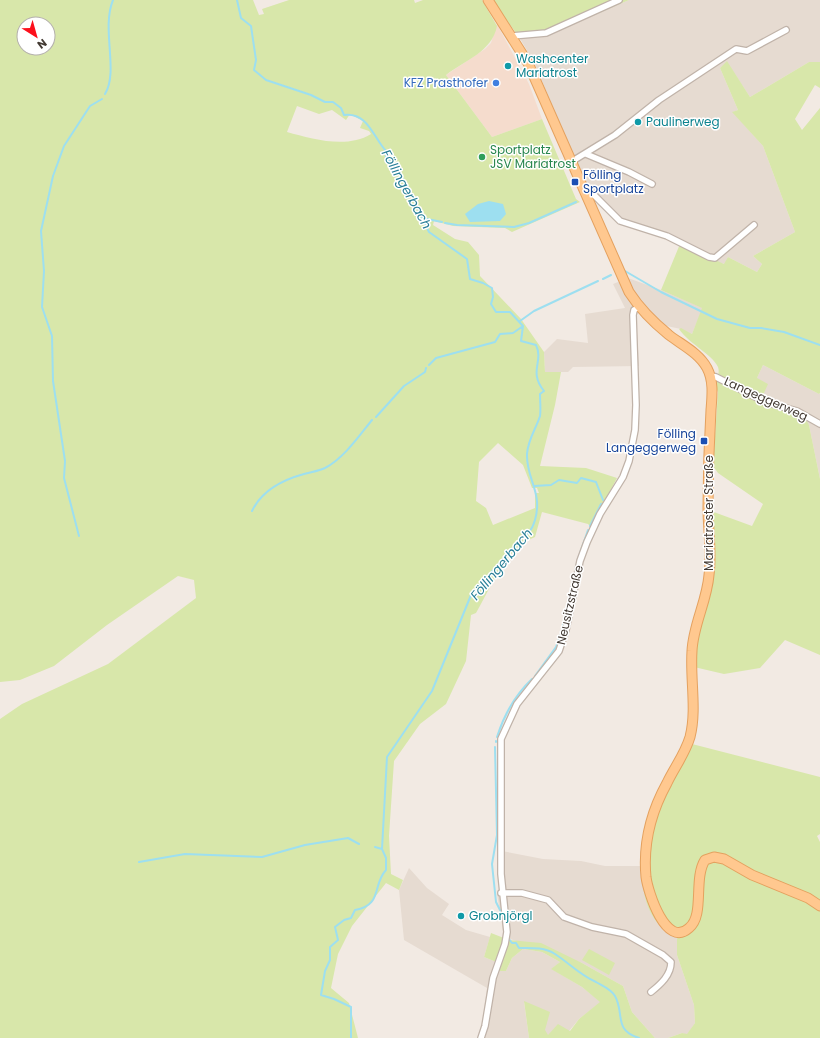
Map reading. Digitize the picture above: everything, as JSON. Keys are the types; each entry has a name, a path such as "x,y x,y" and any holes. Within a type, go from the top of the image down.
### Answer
{"main road":[{"name":"Mariatroster Straße","path":"488,0 528,63 622,278 638,307 657,325 699,357 707,368 710,376 712,395 708,449 710,575 694,632 692,651 691,730 684,752 665,786 647,837 645,852 648,888 653,906 659,916 671,928 679,931 687,930 695,920 701,869 705,860 714,857 724,859 752,875 808,898 820,906"}],"street":[{"path":"512,36 546,32 619,0"},
{"path":"571,162 615,135 659,100 736,49 747,51 786,30"},
{"path":"586,154 629,172 652,184"},
{"path":"585,193 593,194 620,221 667,236 715,258 754,225"},
{"name":"Neusitzstraße","path":"482,1038 493,978 506,939 507,924 501,893 500,740 517,704 559,650 566,630 580,561 587,542 600,514 623,476 629,461 634,437 636,405 633,315 634,310 638,307"},
{"name":"Langeggerweg","path":"710,376 765,402 797,411 820,424"},
{"path":"501,893 522,893 548,900 564,917 592,927 626,934 663,955 670,962 671,969 662,982 651,992"}],"shaded area":[{"path":"629,0 820,0 820,62 809,62 750,97 727,62 720,68 738,110 733,112 763,146 795,232 753,256 762,264 757,272 728,257 725,264 715,262 680,244 619,223 596,199 583,178 534,62 519,37 544,37"},
{"path":"497,24 529,84 542,119 492,137 446,75 485,49 491,43"},
{"path":"628,278 703,308 692,334 681,329 647,322 640,313 636,315 639,366 573,367 568,372 545,372 544,352 557,339 588,343 585,314 625,308 613,284"},
{"path":"763,365 819,394 820,393 820,479 809,425 760,402 757,378"},
{"path":"502,851 543,859 581,861 605,866 641,866 652,914 663,930 677,938 677,955 694,1005 695,1023 687,1035 682,1033 668,1038 655,1038 632,1012 623,986 582,963 504,937 497,893 504,888"},
{"path":"409,868 427,888 449,904 442,915 466,930 490,937 484,957 501,964 499,970 506,971 512,958 523,949 542,952 560,962 552,969 582,987 601,1002 579,1019 569,1031 548,1036 524,1002 529,1038 478,1038 482,1025 487,988 404,940 399,890"}],"green space":[{"path":"0,0 253,0 259,15 264,14 262,9 289,0 414,0 415,3 423,0 482,0 497,26 494,35 490,43 477,55 446,75 492,137 542,119 576,199 580,202 512,232 505,228 453,226 434,221 433,225 455,239 468,242 479,255 480,276 521,319 544,352 545,372 561,372 555,405 540,466 586,468 617,478 591,527 588,524 542,512 535,537 521,544 507,559 476,613 471,615 466,661 446,704 420,724 394,761 389,836 391,874 403,880 399,890 386,883 352,926 338,954 331,988 349,1003 358,1038 0,1038 0,719 22,704 108,664 196,598 194,580 178,576 107,625 54,666 20,680 0,682","holes":["297,106 319,114 332,110 346,120 350,114 363,121 360,128 369,131 371,134 362,139 340,142 318,140 287,132","498,443 523,465 532,488 537,488 539,493 535,493 535,508 493,525 486,508 476,501 479,462"]},
{"path":"494,0 629,0 544,37 519,37"},
{"path":"727,61 750,97 809,62 820,62 820,88 815,85 795,119 802,130 820,108 820,393 819,394 763,365 757,378 768,384 760,402 794,412 800,415 809,425 820,479 820,655 785,640 760,668 724,674 694,667 697,636 713,582 715,557 711,511 752,526 763,504 718,473 713,466 718,392 716,386 719,370 715,362 688,339 679,329 681,328 692,334 702,308 661,290 680,244 724,264 728,257 757,272 762,264 753,256 795,232 763,146 732,112 738,110 720,68"},
{"path":"692,744 820,777 820,834 817,836 820,842 820,1038 668,1038 682,1033 687,1034 695,1023 694,1005 677,955 677,938 666,931 657,922 651,913 647,902 642,880 641,855 650,854 652,832 663,802"},
{"path":"491,933 509,940 541,943 582,963 623,986 632,1012 655,1038 529,1038 524,1001 550,1012 545,1030 548,1035 558,1024 570,1031 579,1019 600,1002 582,987 551,969 560,962 542,952 523,949 512,958 506,971 499,971 501,964 484,957"},
{"path":"589,949 615,963 609,975 582,960"}],"water":[{"path":"489,201 503,204 506,214 500,221 470,222 465,214 478,204"}],"waterway":[{"path":"105,94 109,85 110,74 111,62 109,24 113,0"},
{"name":"Föllingerbach","path":"237,0 241,18 251,26 256,60 254,70 266,80 311,95 325,102 333,102 341,108 344,115 359,117 364,121 386,151 386,157 397,169 410,191 429,232 467,259 470,279 483,283 492,288 493,297 491,304 496,312 510,312 523,326 521,341 536,345 538,351 537,378 544,391 540,394 540,416 530,439 527,454 527,463 537,501 537,510 534,523 528,533 471,595 432,691 387,757 382,849 386,858 386,870 379,882 376,894 370,904 355,910 351,918 344,920 335,927 338,940 330,947 330,960 325,971 321,995 351,1007 351,1038"},
{"path":"79,536 64,478 65,461 53,381 52,336 42,307 44,271 41,231 53,176 64,146 90,106 102,99"},
{"path":"445,223 457,225 514,227 529,223 576,202"},
{"path":"422,218 442,222"},
{"path":"625,271 661,292 717,319 750,328 761,328 784,332 820,345"},
{"path":"603,279 611,275"},
{"path":"520,321 534,311 598,281"},
{"path":"429,365 436,358 495,342 500,334 513,333 523,326"},
{"path":"376,417 404,386 425,372 426,368"},
{"path":"252,511 261,497 274,487 288,479 323,469 339,459 372,420"},
{"path":"534,486 551,485 559,480 577,483 581,478 596,482 603,500"},
{"path":"590,526 601,504"},
{"path":"535,676 556,647 561,634 578,559 588,530"},
{"path":"497,737 511,706 520,692 532,679"},
{"path":"495,747 497,835 492,864 496,902 503,916"},
{"path":"139,862 185,854 262,857 305,845 348,838 359,844"},
{"name":"Föllingerbach","path":"375,847 382,849"},
{"path":"509,939 512,943 516,943 519,948 537,948 551,952 585,976 604,986 615,996 618,1003 621,1021 626,1031 639,1038"}],"place":[{"name":"Washcenter Mariatrost","path":"508,66"},
{"name":"KFZ Prasthofer","path":"496,83"},
{"name":"Paulinerweg","path":"638,122"},
{"name":"Sportplatz JSV Mariatrost","path":"482,157"},
{"name":"Fölling Sportplatz","path":"575,182"},
{"name":"Fölling Langeggerweg","path":"704,441"},
{"name":"Grobnjörgl","path":"461,916"}]}
